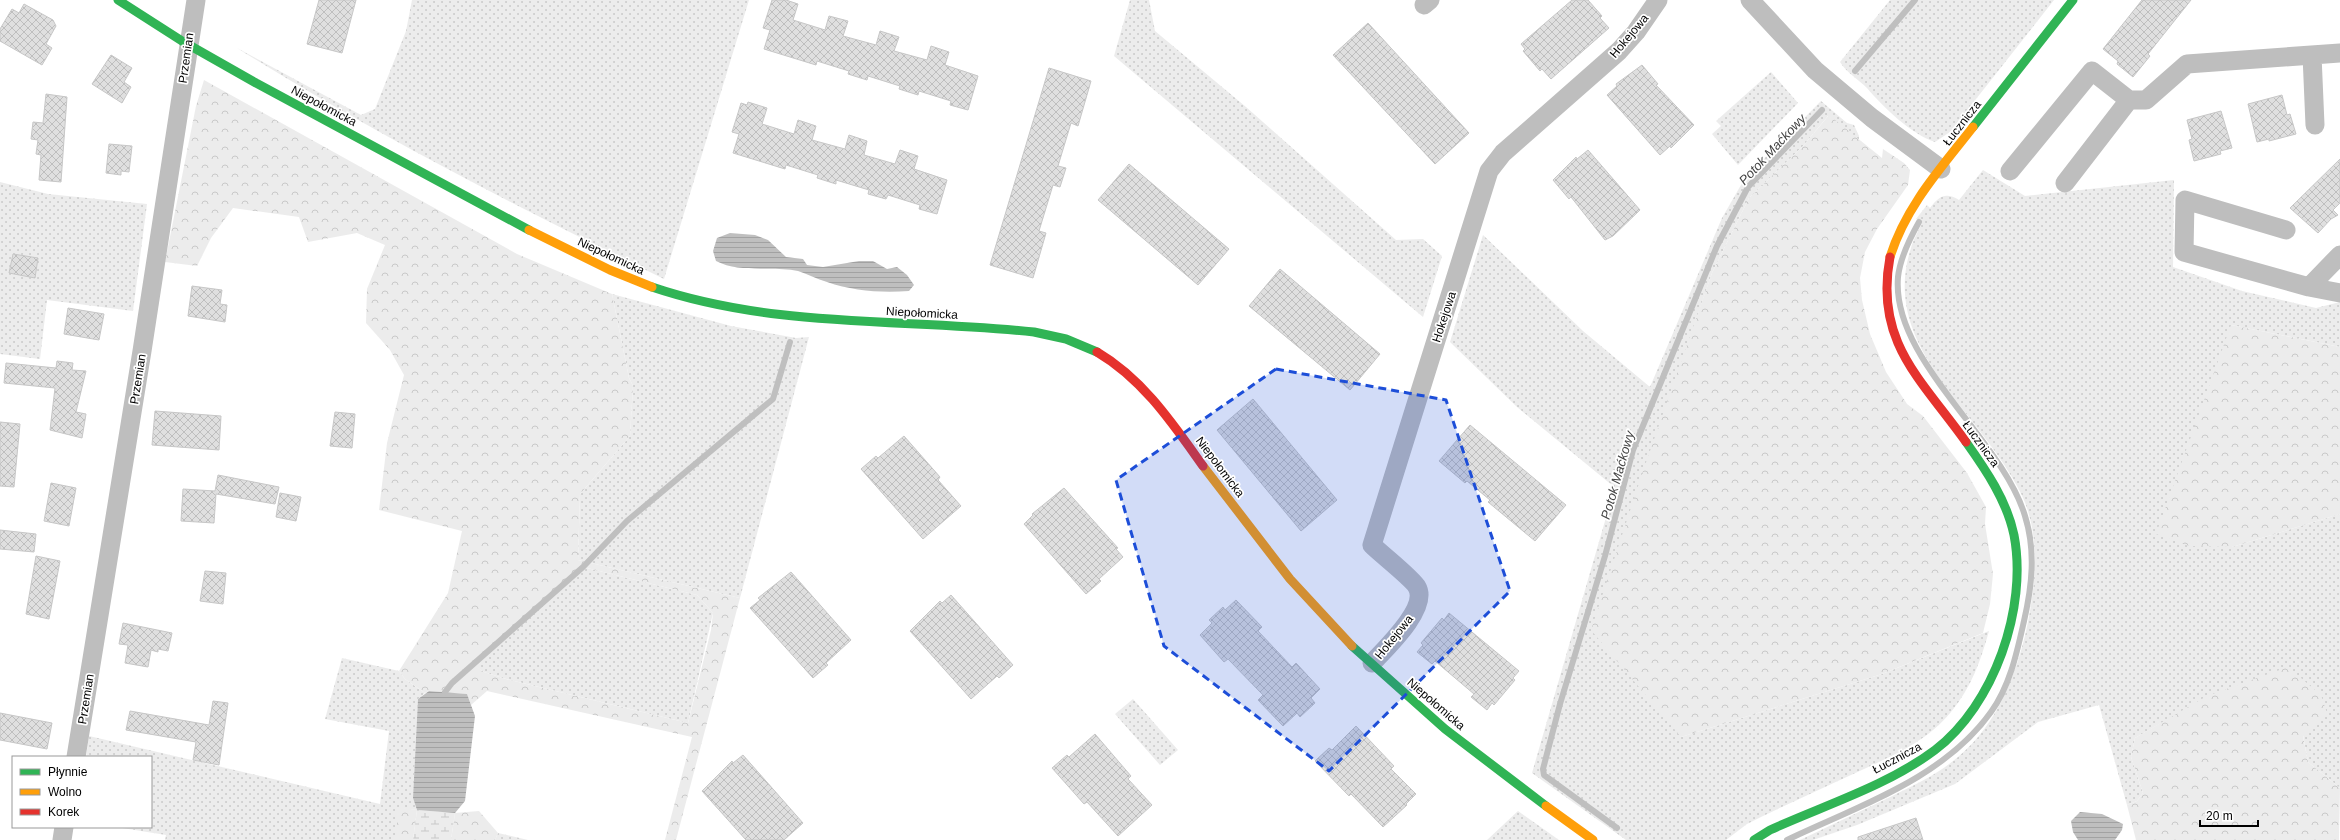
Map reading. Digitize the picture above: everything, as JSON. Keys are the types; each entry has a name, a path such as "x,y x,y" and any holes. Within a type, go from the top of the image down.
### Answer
{"main road":[{"name":"Niepołomicka","path":"118,0 188,44 539,235 636,282 667,293 709,304 771,316 996,329 1051,336 1080,343 1104,356 1143,388 1161,408 1285,575 1339,633 1486,763 1593,840"},
{"name":"Łucznicza","path":"1754,840 1898,773 1921,760 1949,739 1975,709 1990,681 2012,613 2017,560 2015,539 2009,516 1994,484 1907,364 1896,343 1888,316 1885,292 1890,251 1904,218 2073,0"}],"street":[{"name":"Przemian","path":"76,756 142,351 188,44 196,0"},
{"name":"Hokejowa","path":"1372,663 1412,616 1420,601 1417,587 1372,545 1489,171 1503,153 1619,51 1636,32 1658,0"},
{"path":"1750,0 1815,70 1872,118 1941,169"},
{"path":"2010,171 2092,71 2129,100 2146,100 2187,64 2340,53"},
{"path":"2312,55 2315,125"},
{"path":"2065,183 2129,100"},
{"path":"2286,230 2184,200 2184,252 2309,287 2340,293"},
{"path":"2309,287 2340,256"},
{"path":"62,840 64,828"}],"highlighted area":[{"path":"1276,369 1446,400 1510,591 1329,771 1164,646 1116,480"}],"green space":[{"path":"412,0 749,0 664,279 447,169 341,110 237,48 361,115 375,109 406,31"},
{"path":"1130,0 1149,0 1155,31 1246,107 1396,240 1423,239 1442,256 1423,317 1114,56"},
{"path":"1890,0 2054,0 1950,132 1935,142 1916,133 1898,119 1840,62"},
{"path":"1771,72 1798,103 1738,165 1712,134 1721,126 1716,121"},
{"path":"204,80 517,254 612,294 629,378 633,386 630,436 580,494 578,560 740,598 676,840 665,840 692,737 487,691 471,705 467,694 429,691 425,693 405,679 399,671 448,593 462,531 379,510 387,443 404,375 390,350 366,323 367,289 385,245 357,233 308,242 299,217 233,208 211,238 197,266 165,262 196,106","holes":["583,567 697,595 713,613 711,630 688,723 506,679 484,672 474,665"]},
{"path":"1821,101 1847,123 1854,125 1859,136 1859,140 1828,116 1803,146 1749,198 1712,273 1626,526 1681,737 1882,674 1989,631 1970,683 1958,703 1941,723 1917,742 1905,749 1747,824 1726,840 1626,840 1532,773 1605,521 1613,486 1517,407 1450,342 1483,235 1583,331 1650,387 1722,218 1745,178"},
{"path":"1829,115 1882,158 1883,149 1904,163 1910,170 1908,185 1877,229 1865,252 1860,278 1862,300 1870,334 1886,372 1907,404 1923,416 1967,473 1986,507 1985,524 1993,574 1990,604 1983,633 1882,674 1681,737 1591,630 1643,471 1712,273 1749,198 1803,146"},
{"path":"1983,170 2025,196 2174,180 2173,267 2242,291 2316,308 2340,302 2340,347 2231,325 2232,547 2340,514 2340,788 2308,762 2303,735 2163,722 2135,738 2131,757 2143,793 2137,801 2127,805 2099,705 2038,722 1955,784 1857,825 1813,840 1800,840 1922,781 1950,764 1958,757 1972,744 1995,713 2012,678 2024,641 2028,622 2035,566 2034,538 2026,505 2017,486 1986,438 1947,389 1930,364 1916,337 1907,309 1905,280 1912,245 1922,223 1916,219 1927,205 1930,208 1943,196 1950,196 1959,200"},
{"path":"0,182 48,194 147,204 133,311 47,300 40,359 0,354"},
{"path":"612,294 731,326 796,338 809,337 740,598 578,560 580,494 630,436 633,386 629,378"},
{"path":"2231,325 2340,347 2340,514 2232,547 2189,546 2156,534"},
{"path":"583,567 697,595 713,613 688,723 506,679 484,672 473,665"},
{"path":"342,658 399,671 405,679 425,693 418,699 413,798 417,810 397,808 397,840 165,840 166,835 122,828 152,828 152,756 86,756 89,736 380,804 389,731 325,719"},
{"path":"2288,667 2321,695 2327,713 2303,736 2308,762 2340,788 2339,840 2136,840 2127,805 2137,801 2143,793 2131,757 2135,738 2207,696"},
{"path":"1133,699 1178,750 1160,765 1115,714"},
{"path":"397,807 417,810 413,840 397,840"},
{"path":"417,810 455,813 451,840 413,840"},
{"path":"479,811 498,833 495,840 451,840 455,813"},
{"path":"1518,811 1559,840 1487,840"},
{"path":"498,833 528,840 495,840"}],"shaded area":[{"path":"730,233 755,235 768,240 786,257 803,259 807,265 823,267 859,261 873,261 887,269 897,267 907,275 914,285 909,291 867,291 837,285 798,271 788,269 746,268 726,265 716,261 713,251 717,238"},
{"path":"429,691 467,694 475,716 465,801 455,813 417,810 413,798 418,699"},
{"path":"2080,812 2102,814 2123,824 2122,830 2115,840 2078,840 2073,832 2071,821"}],"building":[{"path":"319,0 356,0 342,53 307,44"},
{"path":"772,0 786,0 798,4 793,20 825,30 829,16 848,21 843,36 876,45 880,31 899,37 894,51 927,60 931,46 949,52 945,65 978,76 968,110 950,105 951,101 919,91 918,95 899,89 900,86 868,76 867,80 848,74 849,71 817,61 816,65 764,49 770,30 763,28"},
{"path":"1572,0 1588,0 1602,16 1600,18 1609,28 1551,79 1542,69 1540,71 1523,51 1525,49 1521,44"},
{"path":"2142,0 2191,0 2148,54 2150,56 2133,77 2117,64 2118,61 2103,49"},
{"path":"24,4 53,20 56,26 46,44 52,48 42,65 0,41 0,29 12,9 19,13"},
{"path":"1368,23 1469,133 1435,164 1333,55"},
{"path":"111,55 132,68 124,82 131,87 122,103 92,84"},
{"path":"1642,65 1658,84 1656,85 1694,125 1671,148 1670,146 1660,155 1607,95 1617,86 1616,84"},
{"path":"1049,68 1091,81 1078,126 1071,123 1058,166 1066,168 1060,187 1053,185 1039,231 1046,233 1033,278 990,265"},
{"path":"46,94 67,97 61,182 39,180 41,155 36,154 38,140 31,139 33,122 43,123"},
{"path":"2282,95 2287,115 2290,114 2296,134 2269,141 2269,139 2257,142 2248,104"},
{"path":"748,102 767,108 762,124 794,134 798,120 816,126 812,140 845,149 849,135 867,141 864,155 895,164 900,150 918,156 914,169 947,180 937,214 919,209 920,205 888,195 886,199 868,194 869,190 836,180 836,184 817,178 818,175 786,165 785,169 733,153 739,134 732,132 741,103 747,105"},
{"path":"2221,111 2232,148 2220,151 2221,154 2194,161 2189,140 2192,139 2187,120"},
{"path":"109,144 132,146 129,172 121,171 121,175 106,173"},
{"path":"1588,150 1640,210 1613,236 1605,240 1571,197 1569,199 1553,180 1576,157 1577,159"},
{"path":"2340,159 2340,203 2333,210 2338,215 2331,219 2318,233 2290,208"},
{"path":"1129,164 1229,249 1198,285 1098,200"},
{"path":"13,254 38,258 35,278 9,273"},
{"path":"1280,269 1380,354 1350,390 1249,306"},
{"path":"192,286 222,290 220,304 227,305 225,322 188,316"},
{"path":"68,308 104,314 99,340 64,334"},
{"path":"57,361 73,363 72,370 86,371 76,412 86,414 82,438 50,430 55,388 4,383 6,363 56,368"},
{"path":"1253,399 1337,500 1301,531 1217,430"},
{"path":"155,411 221,416 219,450 152,445"},
{"path":"335,412 355,414 352,448 330,446"},
{"path":"0,422 20,424 14,487 0,486"},
{"path":"1470,425 1566,505 1535,541 1488,502 1490,500 1467,481 1465,483 1439,461"},
{"path":"904,436 940,477 938,480 961,506 923,539 861,469 876,456 878,458"},
{"path":"218,475 279,487 275,504 216,494 214,523 181,521 183,489 215,491"},
{"path":"51,483 76,488 69,526 44,521"},
{"path":"1064,488 1118,548 1116,549 1123,557 1099,579 1101,581 1086,594 1024,524 1033,515 1032,514"},
{"path":"280,493 301,497 296,521 276,517"},
{"path":"0,530 36,534 34,552 0,549"},
{"path":"36,556 60,561 49,619 26,614"},
{"path":"205,571 226,573 223,604 200,601"},
{"path":"791,572 851,640 826,663 828,665 813,678 750,608 760,600 758,598"},
{"path":"951,595 1013,665 999,678 997,676 971,699 910,631 940,601 942,603"},
{"path":"1236,600 1262,627 1258,631 1292,667 1296,663 1320,689 1311,698 1315,703 1300,717 1297,713 1283,726 1258,700 1263,695 1228,659 1224,662 1200,635 1212,623 1209,620 1223,607 1225,610"},
{"path":"1449,613 1519,671 1513,678 1515,680 1494,705 1492,703 1487,710 1471,697 1474,694 1435,661 1432,664 1417,652 1423,645 1421,643 1442,618 1444,620"},
{"path":"123,623 172,633 168,651 158,649 158,652 151,650 148,667 125,663 128,645 119,644"},
{"path":"213,701 228,703 219,765 193,760 196,742 126,730 130,711 209,725"},
{"path":"0,713 52,723 47,749 0,740"},
{"path":"1356,726 1394,766 1391,769 1416,794 1406,804 1407,805 1383,827 1351,794 1349,796 1315,761 1329,748 1332,750"},
{"path":"1095,734 1131,776 1128,779 1152,805 1118,836 1087,802 1084,804 1052,768 1067,755 1069,757"},
{"path":"743,755 803,823 784,840 746,840 702,791 732,761 733,763"},
{"path":"1916,818 1923,840 1858,840 1858,837"}],"waterway":[{"name":"Potok Maćkowy","path":"1855,71 1915,0"},
{"name":"Potok Maćkowy","path":"1617,828 1544,775 1543,769 1560,704 1605,556 1633,450 1717,246 1748,187 1822,110"},
{"path":"1787,840 1898,788 1924,773 1949,755 1971,735 1998,702 2008,680 2019,645 2029,595 2032,568 2031,542 2025,516 2013,487 1994,457 1929,369 1912,338 1901,308 1898,277 1899,270 1906,248 1919,222"},
{"path":"445,692 452,683 583,567 627,521 773,399 790,342"}],"traffic: fast":[{"path":"118,0 182,41 256,83 529,230"},
{"path":"1973,127 2073,0"},
{"path":"652,287 699,300 746,310 793,316 1034,332 1066,339 1097,352"},
{"path":"1754,840 1770,830 1876,785 1916,763 1935,750 1956,731 1974,708 1990,681 2002,653 2011,623 2016,593 2017,563 2011,522 2001,498 1995,486 1966,442"},
{"path":"1352,646 1445,729 1546,806"}],"traffic: slow":[{"path":"1890,257 1905,221 1915,204 1973,127"},
{"path":"529,230 610,270 652,287"},
{"path":"1203,466 1290,579 1352,646"},
{"path":"1546,806 1593,840"}],"traffic: jam":[{"path":"1890,257 1887,287 1889,313 1895,337 1918,379 1966,442"},
{"path":"1097,352 1129,375 1143,389 1156,403 1203,466"}]}
